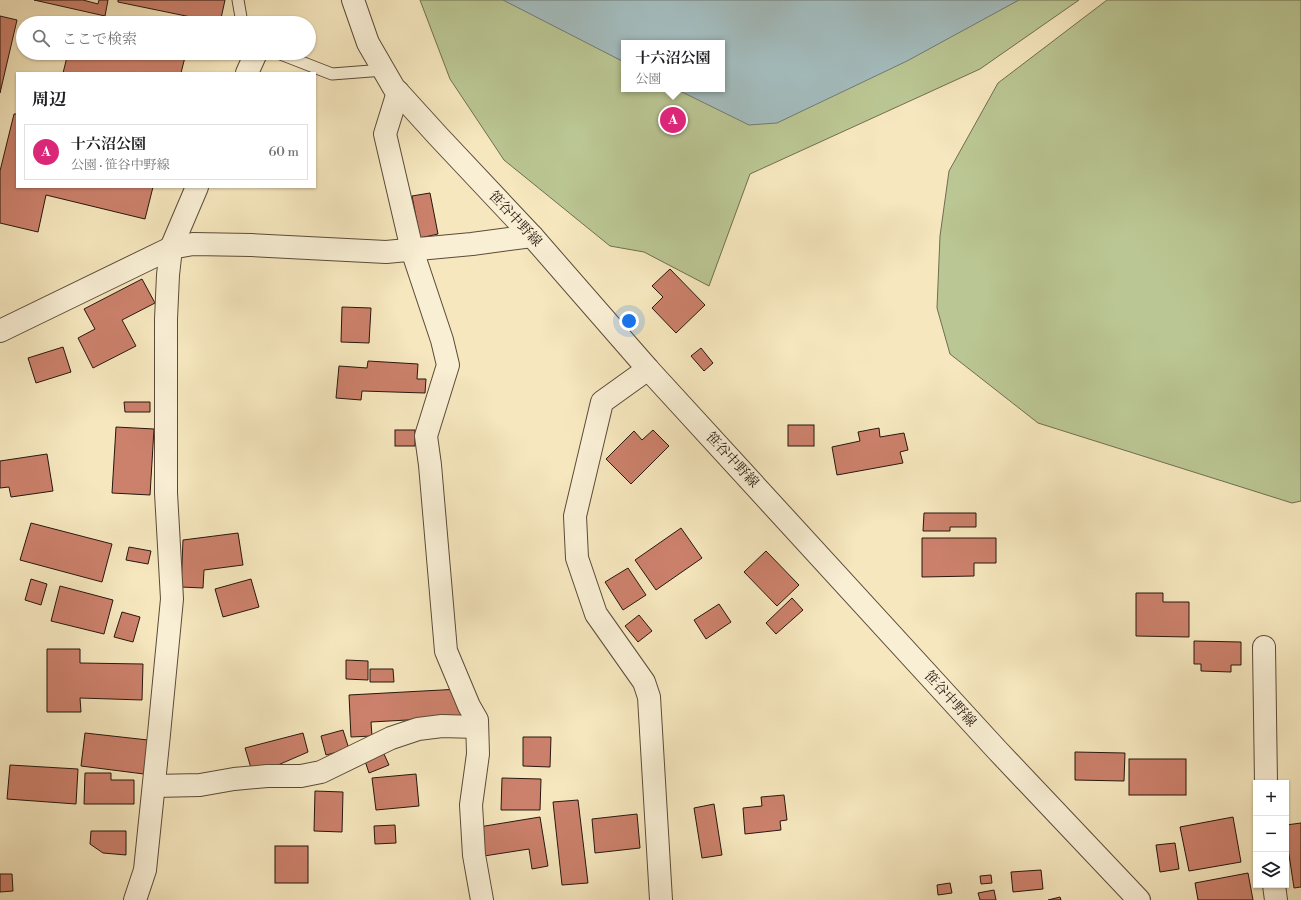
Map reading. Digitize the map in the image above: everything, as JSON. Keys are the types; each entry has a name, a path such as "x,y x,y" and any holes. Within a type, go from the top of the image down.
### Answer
{"street":[{"name":"笹谷中野線","path":"353,0 368,43 394,88 532,236 648,369 997,750 1139,900"},
{"path":"247,72 253,60"},
{"path":"398,92 385,134 412,250 442,340 448,365 426,436 430,465 446,651 469,706 477,720 478,754 471,805 474,855 482,900"},
{"path":"135,900 145,870 172,599 166,493 166,318 168,275 171,248 197,188"},
{"path":"0,331 171,248 194,244 251,245 386,252 472,244 532,236"},
{"path":"648,369 602,402 575,516 577,558 596,614 644,682 649,698 661,900"},
{"path":"1264,647 1266,780"},
{"path":"154,786 200,785 267,776 301,776 321,772 391,738 418,730 442,726 477,727"},
{"path":"1274,888 1276,900"}],"lane":[{"path":"238,0 241,16"},
{"path":"296,60 332,74 384,70"}],"green space":[{"path":"420,0 1079,0 980,69 750,174 709,286 644,252 610,246 504,160 450,79"},
{"path":"1107,0 1301,0 1301,501 1292,503 1038,423 950,354 937,308 940,236 949,171 998,83"}],"water":[{"path":"503,0 1019,0 907,61 777,123 749,125 682,92 725,92 725,40 621,40 621,60"}],"building":[{"path":"34,0 83,0 98,4 99,0 108,0 105,16"},
{"path":"118,0 225,0 222,16 186,16 118,2"},
{"path":"0,16 16,20 16,24 0,93"},
{"path":"66,60 184,60 181,72 63,72"},
{"path":"14,114 16,114 16,188 153,188 145,219 46,195 38,232 0,223 0,171"},
{"path":"430,193 438,234 420,238 412,196"},
{"path":"670,269 705,305 676,333 652,308 663,297 652,286"},
{"path":"142,279 155,303 122,320 136,346 93,368 78,338 95,329 84,309"},
{"path":"342,307 371,308 369,343 341,342"},
{"path":"63,347 71,372 36,383 28,358"},
{"path":"701,348 713,363 704,371 691,356"},
{"path":"368,361 418,364 417,379 426,379 425,393 362,391 361,400 336,398 339,366 367,368"},
{"path":"124,402 150,402 150,412 125,412"},
{"path":"788,425 814,425 814,446 788,446"},
{"path":"116,427 154,429 150,495 112,493"},
{"path":"879,428 880,437 904,433 908,450 900,452 903,463 837,475 832,447 860,441 858,432"},
{"path":"395,430 415,430 415,446 395,446"},
{"path":"653,430 669,446 631,484 606,459 634,431 642,440"},
{"path":"47,454 53,491 11,497 9,487 0,488 0,461"},
{"path":"924,513 976,513 976,527 950,527 950,531 923,531"},
{"path":"31,523 112,544 102,582 20,560"},
{"path":"681,528 702,558 656,590 635,560"},
{"path":"238,533 243,565 204,570 203,588 181,587 183,540"},
{"path":"922,538 996,538 996,563 974,563 974,576 922,577"},
{"path":"129,547 151,551 148,564 126,560"},
{"path":"766,551 799,585 777,606 744,572"},
{"path":"628,568 646,595 623,610 605,582"},
{"path":"31,579 47,584 41,605 25,600"},
{"path":"251,579 259,607 223,617 215,589"},
{"path":"60,586 113,600 104,634 51,621"},
{"path":"1136,593 1163,593 1163,602 1189,602 1189,637 1136,636"},
{"path":"792,598 803,610 776,634 766,623"},
{"path":"719,604 731,622 706,639 694,620"},
{"path":"122,612 140,617 133,642 114,637"},
{"path":"639,615 652,631 638,642 625,626"},
{"path":"1194,641 1241,642 1241,665 1231,665 1231,672 1201,671 1201,664 1194,664"},
{"path":"47,649 80,649 80,663 143,664 142,700 80,698 81,712 47,712"},
{"path":"346,660 368,661 368,680 346,679"},
{"path":"370,669 393,669 394,682 370,682"},
{"path":"460,689 462,717 371,722 372,736 351,737 349,695"},
{"path":"343,730 349,749 326,755 321,736"},
{"path":"85,733 148,740 144,774 81,766"},
{"path":"303,733 308,752 278,765 251,768 245,748"},
{"path":"523,737 551,737 550,767 523,766"},
{"path":"1075,752 1125,753 1124,781 1075,780"},
{"path":"384,754 389,765 369,773 365,761"},
{"path":"1129,759 1186,759 1186,795 1129,795"},
{"path":"10,765 78,769 76,804 7,799"},
{"path":"85,773 111,773 111,780 134,780 134,804 84,804"},
{"path":"416,774 419,806 376,810 372,778"},
{"path":"502,778 541,779 540,810 501,810"},
{"path":"315,791 343,792 342,832 314,831"},
{"path":"784,795 787,820 780,821 781,830 745,834 743,808 762,806 761,797"},
{"path":"578,800 588,883 562,885 553,802"},
{"path":"714,804 722,855 702,858 694,808"},
{"path":"637,814 640,848 595,853 592,819"},
{"path":"540,817 548,866 532,869 529,849 484,856 479,827"},
{"path":"1233,817 1241,862 1189,871 1180,827"},
{"path":"1301,823 1301,887 1294,888 1289,855 1289,825"},
{"path":"395,825 396,843 375,844 374,826"},
{"path":"91,831 126,831 126,855 103,853 90,844"},
{"path":"1175,843 1179,869 1160,872 1156,845"},
{"path":"275,846 308,846 308,883 275,883"},
{"path":"1041,870 1043,889 1013,892 1011,872"},
{"path":"1248,873 1253,900 1198,900 1195,883"},
{"path":"0,874 12,874 13,891 0,892"},
{"path":"991,875 992,883 981,884 980,876"},
{"path":"950,883 952,893 938,895 937,885"},
{"path":"994,890 996,900 980,900 978,893"},
{"path":"1060,897 1061,900 1048,900"}],"place":[{"name":"十六沼公園","path":"673,120"}]}
